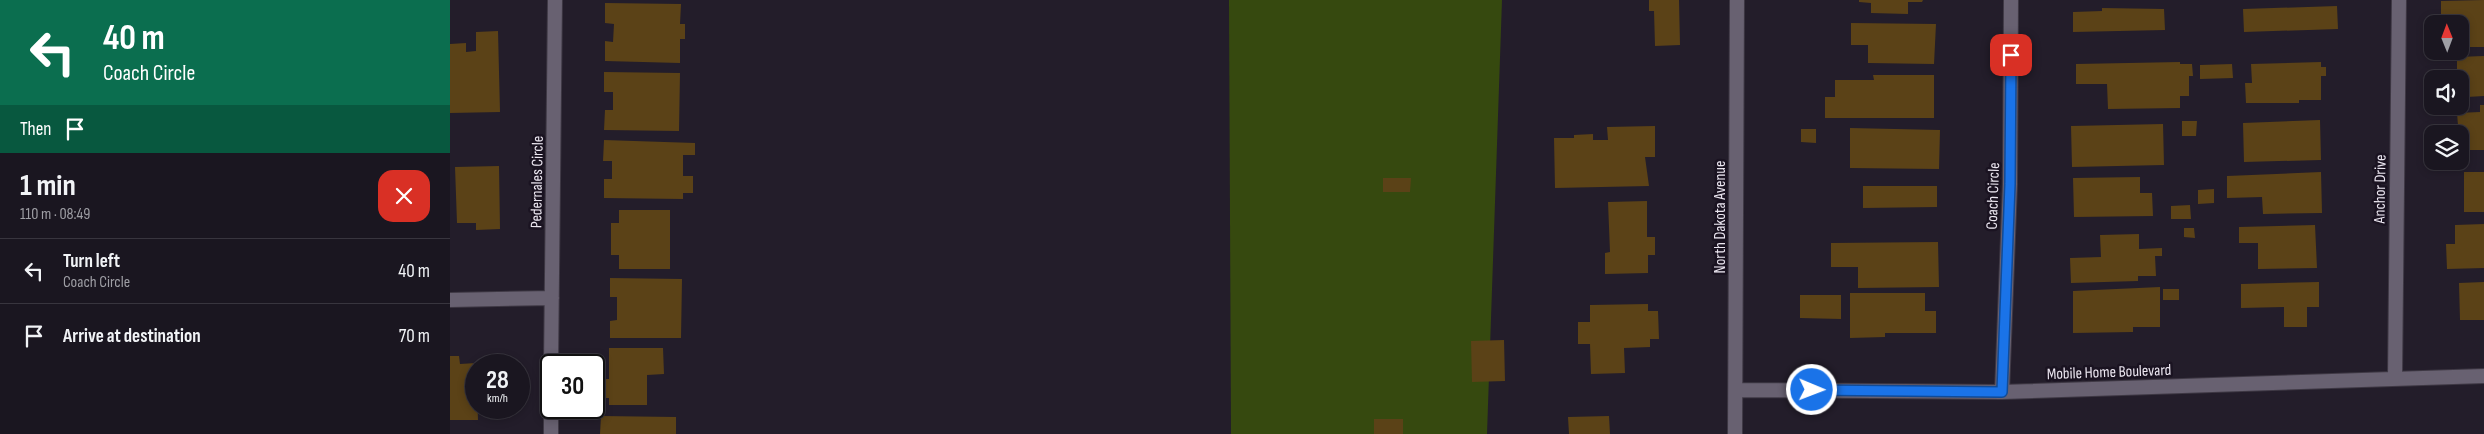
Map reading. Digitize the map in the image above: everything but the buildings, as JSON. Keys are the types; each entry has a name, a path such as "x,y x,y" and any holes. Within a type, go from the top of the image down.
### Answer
{"street":[{"name":"Pedernales Circle","path":"552,354 555,0"},
{"name":"North Dakota Avenue","path":"1736,434 1738,0"},
{"name":"Coach Circle","path":"2002,392 2010,184 2011,0"},
{"name":"Anchor Drive","path":"2395,378 2399,0"},
{"path":"450,300 552,298"},
{"name":"Mobile Home Boulevard","path":"1736,390 2002,392 2484,376"},
{"path":"551,419 551,434"}],"green space":[{"path":"1229,0 1502,0 1487,434 1231,434"}],"route":[{"path":"1812,390 2002,392 2010,184 2011,55"}]}
